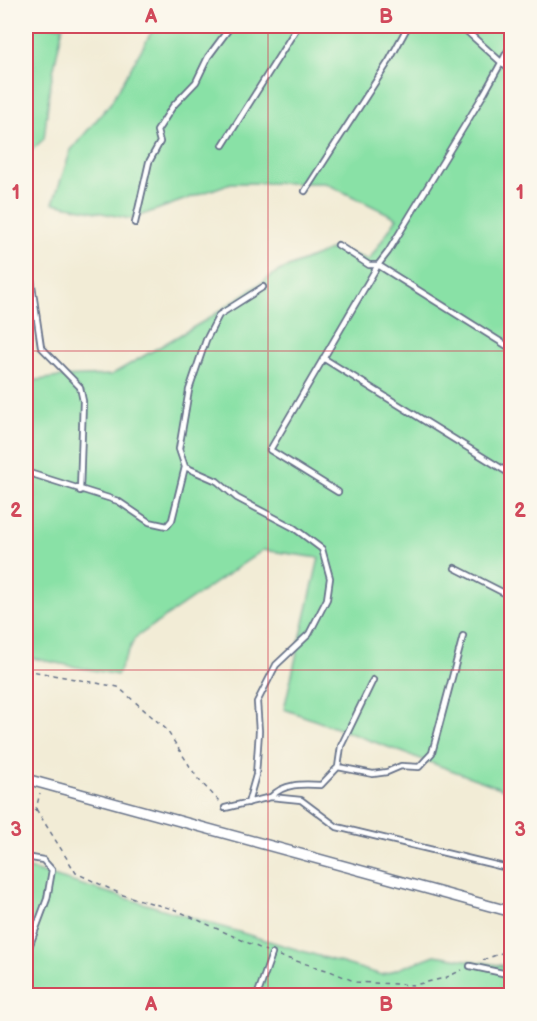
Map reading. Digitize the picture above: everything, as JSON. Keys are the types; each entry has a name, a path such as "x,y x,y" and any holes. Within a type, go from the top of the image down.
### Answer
{"street":[{"path":"26,779 512,912"}],"lane":[{"path":"135,223 149,162 160,142 157,131 173,106 196,82 208,57 231,26"},
{"path":"223,145 298,26"},
{"path":"305,191 408,26"},
{"path":"461,26 512,72"},
{"path":"338,492 270,450 378,265 485,92 512,43"},
{"path":"338,245 369,265 378,265 512,349"},
{"path":"26,272 31,278 40,347 80,387 83,429 80,491"},
{"path":"26,472 80,491 118,501 149,522 167,526 172,520 185,467 179,449 189,390 206,340 219,315 263,287"},
{"path":"323,358 512,475"},
{"path":"185,467 217,481 237,498 294,528 322,549 330,578 327,599 309,634 276,665 257,702 260,731 256,776 248,802"},
{"path":"455,568 512,597"},
{"path":"338,767 373,774 387,772 401,766 419,767 432,753 463,636"},
{"path":"271,797 278,789 298,784 321,785 338,767 341,746 373,680"},
{"path":"225,808 271,797 301,800 337,827 512,869"},
{"path":"26,857 43,860 52,870 47,899 26,956"},
{"path":"257,996 272,954"},
{"path":"470,966 512,975"}],"path":[{"path":"26,670 118,687 166,729 198,779 225,808"},
{"path":"42,784 36,809 76,873 123,895 176,910 272,954 330,970 357,982 414,985 445,978 508,948 512,949"},
{"path":"26,815 36,809"}],"green space":[{"path":"26,26 63,26 50,86 44,139 26,155"},
{"path":"155,26 511,26 511,792 284,709 319,558 263,550 135,638 117,675 26,657 26,382 59,377 111,375 206,320 279,271 334,248 369,260 397,218 325,183 231,183 131,219 53,203 71,150 110,104"},
{"path":"26,868 382,975 435,955 511,967 511,995 26,995"}]}
